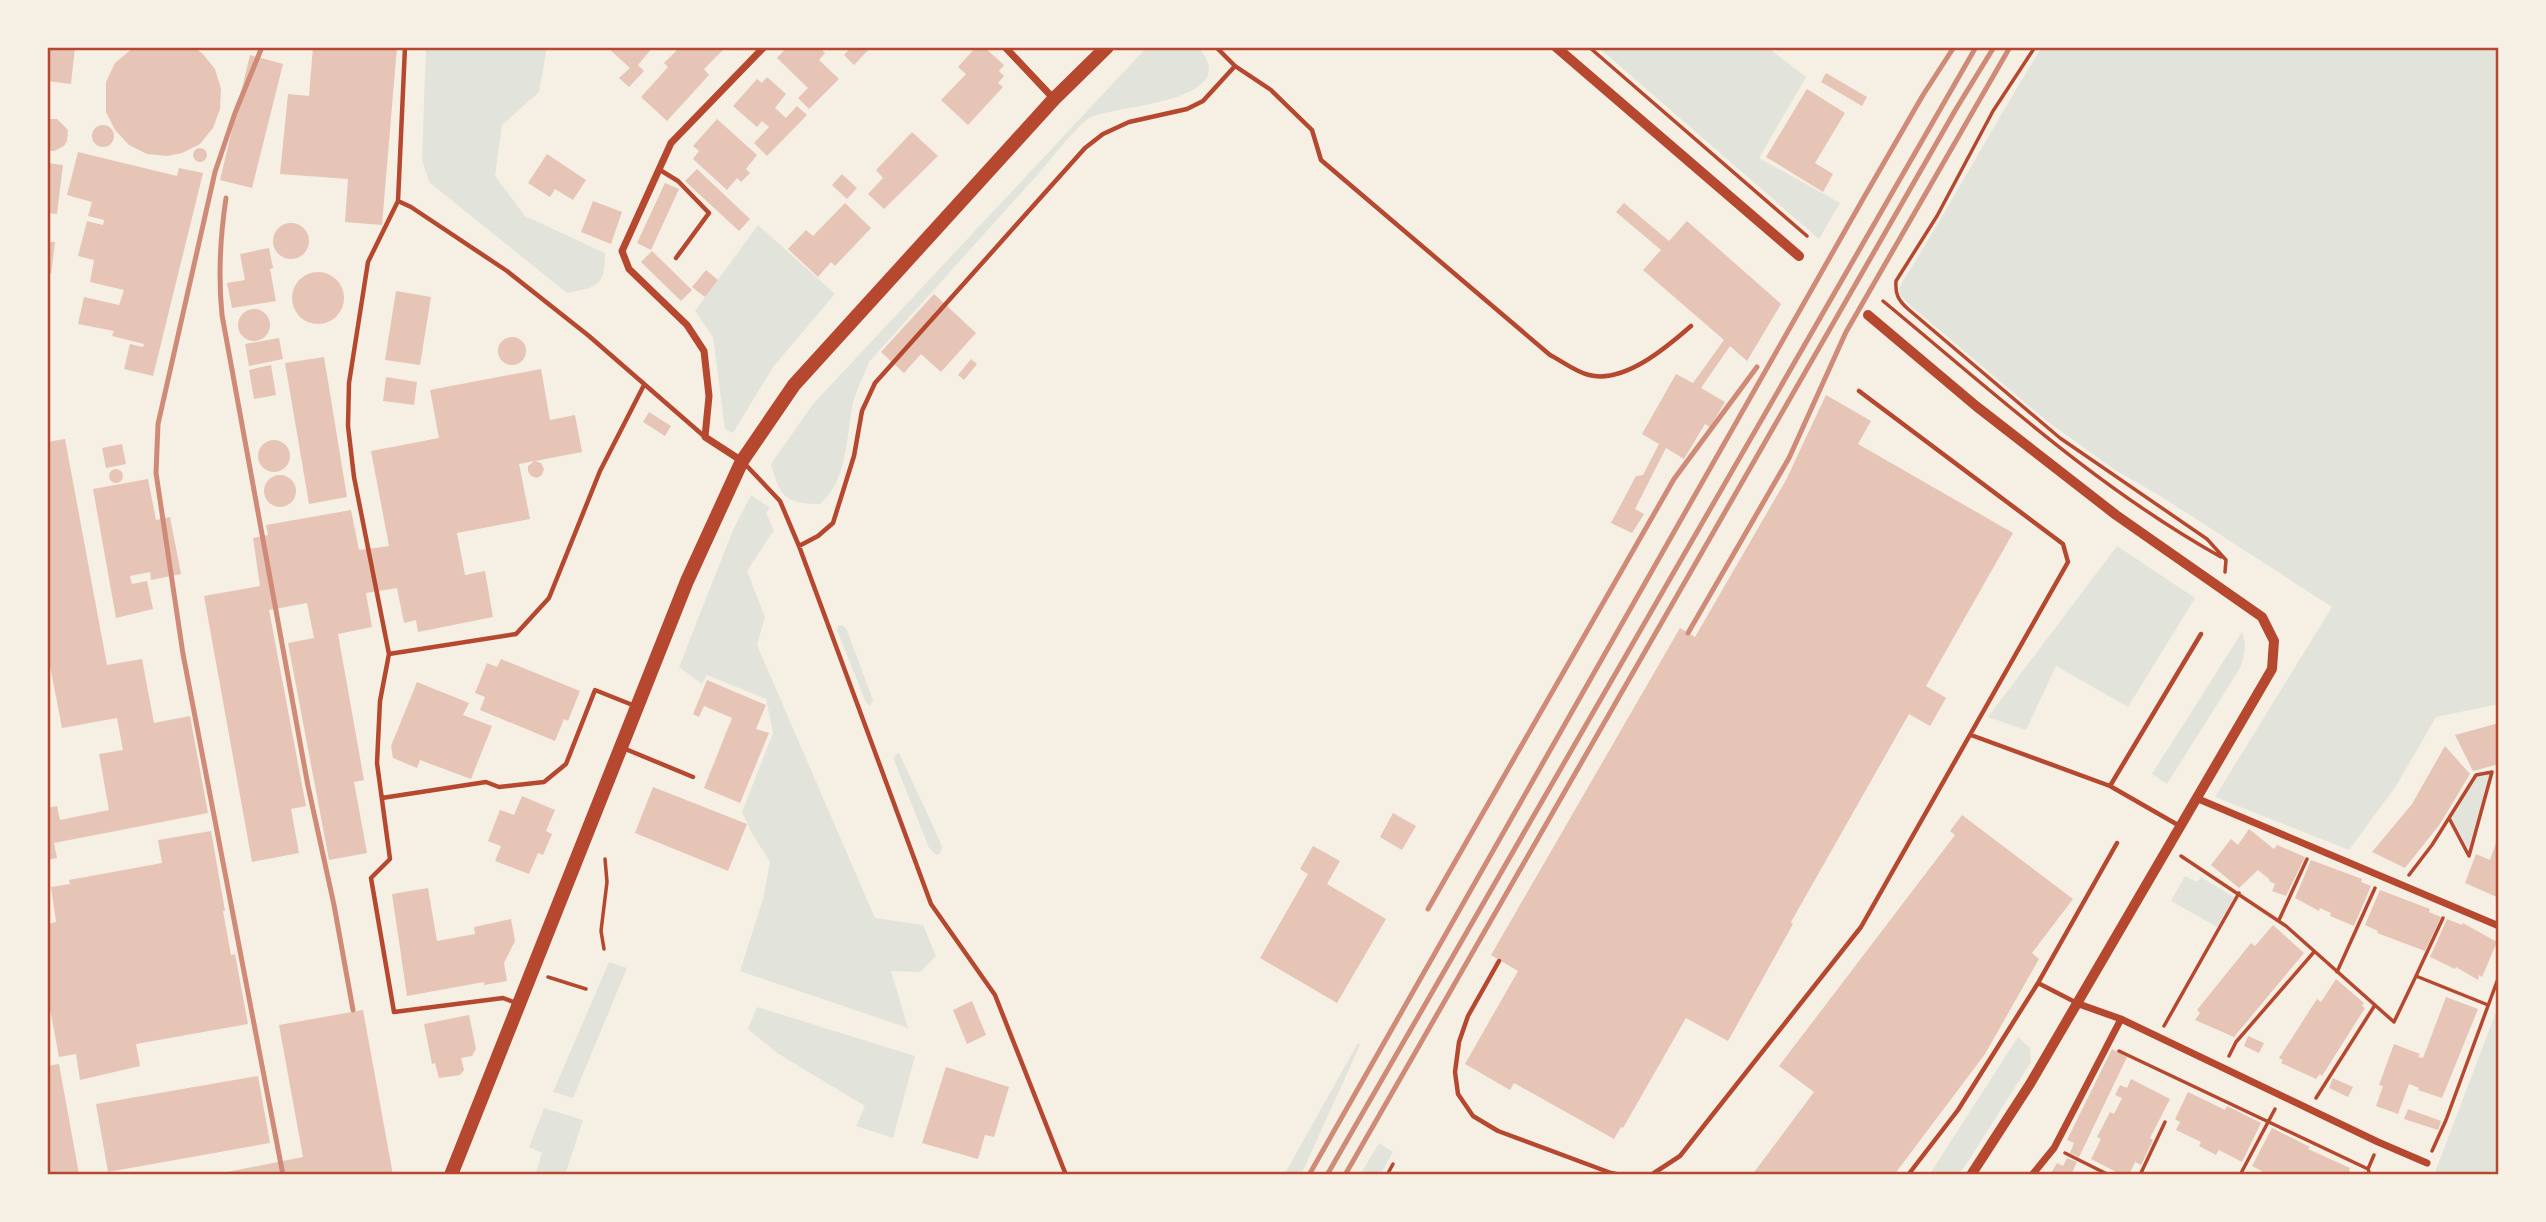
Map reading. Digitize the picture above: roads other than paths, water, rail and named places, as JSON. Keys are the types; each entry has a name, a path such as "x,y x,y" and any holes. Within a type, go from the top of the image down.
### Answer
{"main road":[{"path":"451,1175 687,581 742,461 794,385 1054,99 1107,47"}],"street":[{"path":"742,461 705,437 709,396 704,351 687,325 629,269 622,251 671,144 764,47"},
{"path":"1006,47 1054,99"},
{"path":"1556,47 1799,256"},
{"path":"1868,315 1976,405 2116,515 2262,617 2274,641 2272,669 2030,1084 1971,1175"},
{"path":"2196,798 2499,926"},
{"path":"2076,1003 2121,1018 2427,1163"},
{"path":"2032,1175 2054,1148 2121,1018"}],"lane":[{"path":"405,47 398,201 368,262 349,383 348,415 354,477 389,654 380,701 377,763 390,859 371,878 394,1012 503,999 517,1004"},
{"path":"1216,47 1235,66 1270,90 1312,130 1321,160 1550,355 1589,375 1606,376 1634,368 1668,346 1691,326"},
{"path":"799,545 818,536 833,523 854,456 862,411 875,383 1085,148 1102,134 1129,122 1187,109 1203,101 1235,66"},
{"path":"659,170 678,181 709,213 676,258"},
{"path":"398,201 507,271 589,336 705,437"},
{"path":"389,654 516,634 549,598 600,471 644,385"},
{"path":"1651,1175 1680,1156 1861,927 2068,562 2063,544 1859,391"},
{"path":"742,461 780,501 799,545 930,904 995,995 1066,1175"},
{"path":"2110,786 2201,634"},
{"path":"382,798 486,782 499,787 544,782 566,764 595,690 639,707"},
{"path":"1971,735 2110,786 2180,826"},
{"path":"622,748 693,777"},
{"path":"1908,1175 1958,1110 2038,983 2117,843"},
{"path":"1499,961 1468,1016 1459,1042 1455,1072 1458,1094 1474,1116 1498,1131 1621,1175"},
{"path":"2038,983 2076,1003"}],"railway":[{"path":"262,47 215,172 158,424 156,473 183,654 283,1175"},
{"path":"1309,1175 1863,199 1954,47"},
{"path":"1327,1175 1976,47"},
{"path":"1345,1175 1994,47"},
{"path":"1688,633 1789,458 1846,332 2010,47"},
{"path":"226,198 220,256 222,315 308,786 353,1010"},
{"path":"1428,909 1674,479 1757,367"}]}
